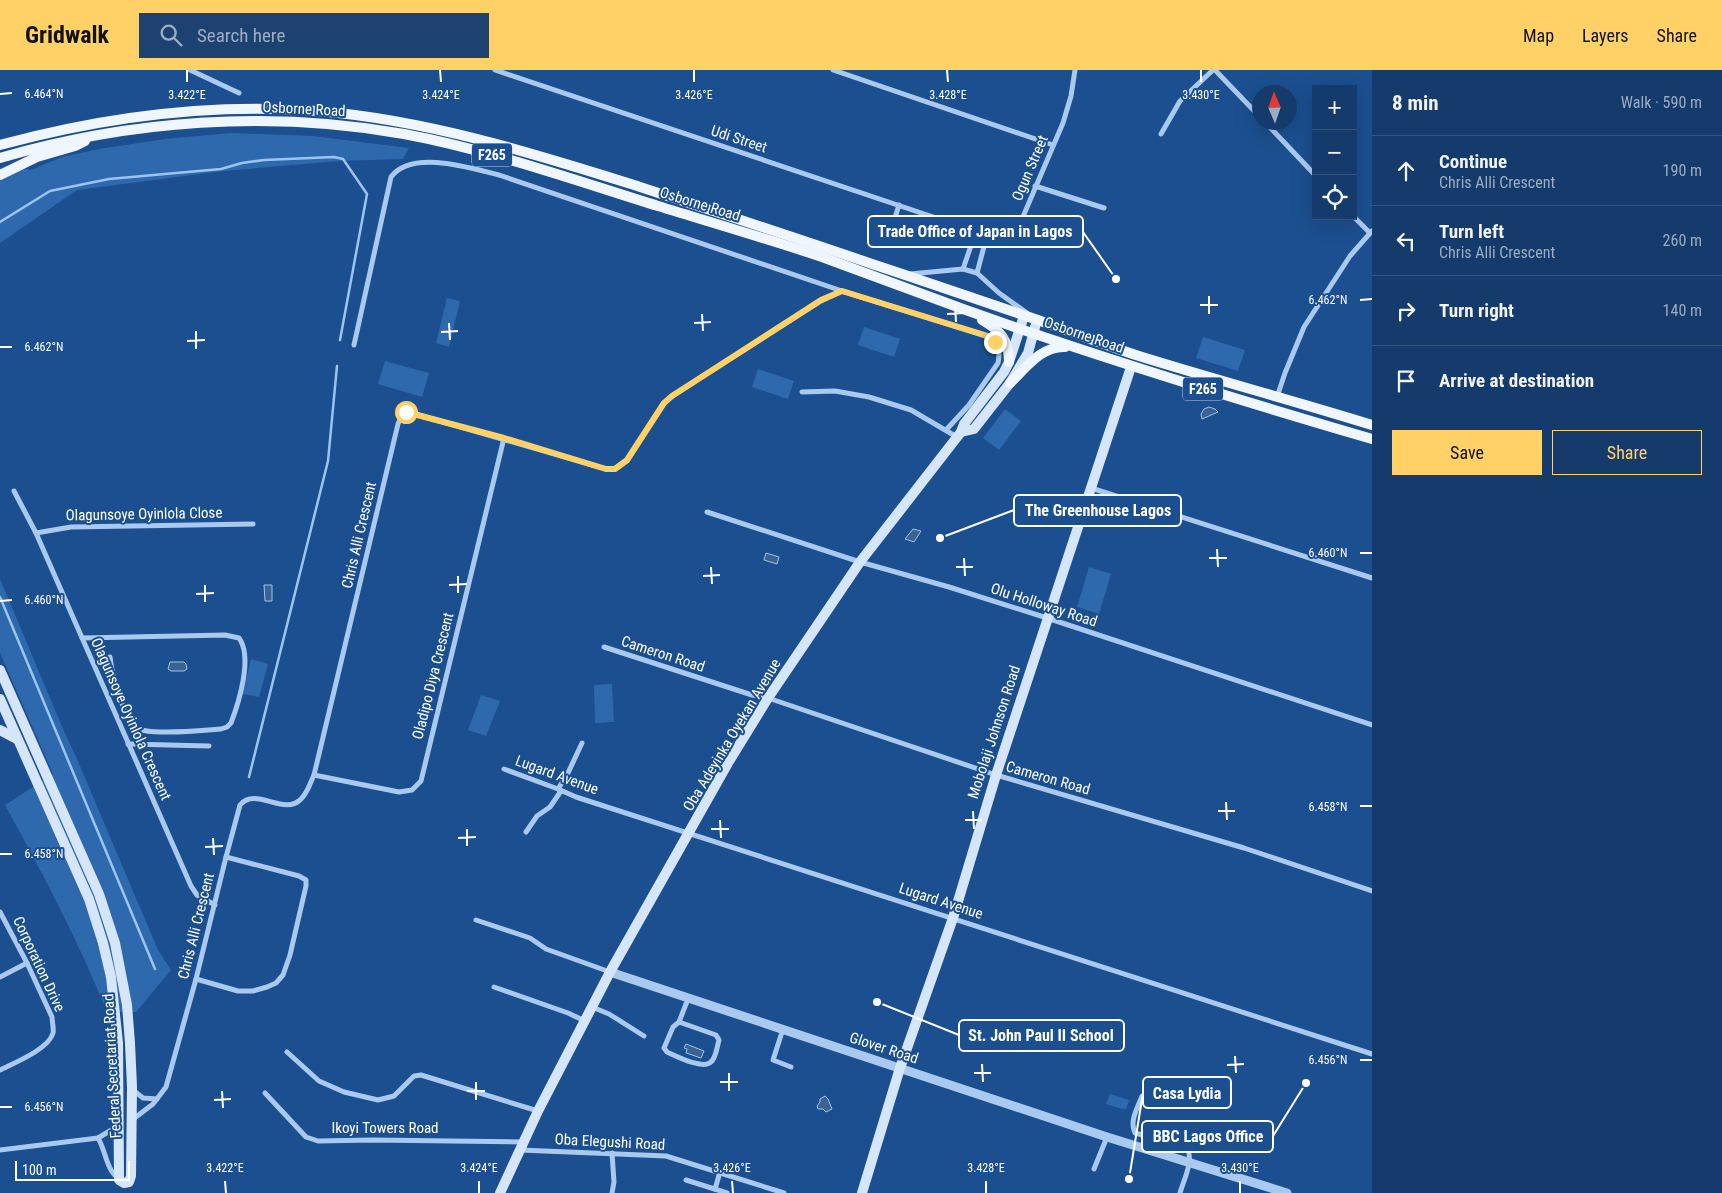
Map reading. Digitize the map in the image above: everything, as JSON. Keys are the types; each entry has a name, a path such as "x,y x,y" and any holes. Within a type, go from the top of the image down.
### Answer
{"main road":[{"name":"Osborne Road","path":"0,145 75,127 132,118 171,113 247,109 316,111 380,119 430,128 531,153 744,220 1136,355 1372,425"},
{"name":"Osborne Road","path":"0,158 38,147 98,134 210,122 295,122 404,134 495,155 822,257 966,310 1131,367 1372,440"},
{"path":"0,175 37,157 75,146 98,134"},
{"path":"966,310 995,329 1004,338 1009,350 1009,362"},
{"name":"Oba Adeyinka Oyekan Avenue","path":"500,1193 538,1111 610,972 728,763 768,698 860,562 959,435 964,424 1004,372 1024,316"},
{"path":"959,435 974,429 1010,383 1028,353 1037,320"},
{"path":"1010,383 1039,355 1056,346 1071,347"},
{"name":"Mobolaji Johnson Road","path":"862,1193 900,1068 953,918 996,775 1131,367"},
{"name":"Federal Secretariat Road","path":"0,670 104,908 115,943 126,998 132,1087 131,1176 129,1182 124,1183 119,1180 118,1043 111,977 103,943 89,899 0,699"},
{"path":"0,730 18,739"}],"street":[{"path":"190,70 239,93"},
{"name":"Udi Street","path":"495,70 976,231"},
{"path":"833,70 847,72 1053,145"},
{"name":"Ogun Street","path":"976,231 987,235 1013,237 1053,145 1071,96 1075,70"},
{"path":"1161,134 1180,101 1214,70 1252,109"},
{"path":"1273,130 1315,175"},
{"path":"354,345 391,177 402,168 428,162 451,163 499,175 842,291 988,336 995,342 1000,355 998,363 969,405 946,430"},
{"path":"1035,186 1104,208"},
{"path":"892,227 899,205"},
{"path":"1277,397 1304,328 1350,256 1371,232 1357,220"},
{"path":"963,269 976,231"},
{"path":"977,273 987,235"},
{"path":"904,274 963,269 977,273 999,293 1037,320"},
{"name":"Chris Alli Crescent","path":"132,1120 150,1108 166,1087 196,979 240,805 245,800 259,799 286,805 295,804 305,795 314,775 398,424 402,414 412,412 606,469 615,469 627,460 664,403 672,396 821,300 842,291"},
{"path":"802,392 835,391 868,397 911,410 946,430 959,435"},
{"name":"Oladipo Diya Crescent","path":"314,775 399,792 412,790 421,781 504,438"},
{"path":"1091,488 1372,578"},
{"name":"Olagunsoye Oyinlola Crescent","path":"14,491 36,533 191,886 197,895 215,904"},
{"name":"Olu Holloway Road","path":"708,512 860,562 949,587 1047,618 1372,725"},
{"name":"Olagunsoye Oyinlola Close","path":"36,533 71,527 253,524"},
{"path":"82,638 225,636 239,638 242,641 244,670 231,723 221,729 154,732 137,728 132,723 116,687 110,657"},
{"name":"Cameron Road","path":"604,647 733,689 768,698 996,775 1244,848 1372,891"},
{"path":"526,832 537,816 550,807 582,743"},
{"path":"128,744 209,746"},
{"name":"Lugard Avenue","path":"504,769 576,797 1372,1054"},
{"path":"196,979 238,991 253,991 267,988 276,983 283,975 290,955 306,880 299,876 226,857"},
{"name":"Corporation Drive","path":"0,912 27,963 52,1017 53,1027 50,1040 38,1050 0,1070"},
{"name":"Glover Road","path":"476,920 530,938 546,949 688,999 1107,1138 1287,1193"},
{"path":"0,977 27,963"},
{"path":"494,987 568,1013 585,1021"},
{"path":"679,1022 716,1035 719,1040 712,1061 702,1066 666,1052 664,1048 673,1027 679,1022 688,999"},
{"path":"592,1007 609,1014 644,1036"},
{"path":"783,1029 773,1060 791,1067"},
{"path":"287,1052 319,1081 344,1092 378,1100 394,1096 414,1076 421,1076 538,1111"},
{"path":"132,1087 143,1098 157,1098"},
{"name":"Ikoyi Towers Road","path":"265,1094 306,1136 318,1140 373,1140 522,1146"},
{"path":"1142,1096 1133,1120 1134,1130 1140,1135 1187,1147 1189,1151 1189,1162 1180,1193"},
{"path":"0,1150 98,1138 119,1125"},
{"path":"98,1138 110,1169 119,1180"},
{"path":"1094,1169 1107,1138"},
{"name":"Oba Elegushi Road","path":"522,1146 666,1156 784,1193"},
{"path":"612,1153 614,1182 612,1193"},
{"path":"714,1189 720,1172"},
{"path":"686,1180 726,1193"}],"shaded area":[{"path":"231,133 313,136 409,148 403,159 340,161 223,171 77,190 0,243 0,168 9,165 31,170 62,157 99,149 165,139"},
{"path":"447,298 460,301 449,347 436,343"},
{"path":"864,327 900,339 894,357 858,345"},
{"path":"1203,337 1245,350 1238,371 1196,358"},
{"path":"385,361 429,373 422,397 378,384"},
{"path":"758,369 794,381 788,399 752,387"},
{"path":"1209,407 1218,412 1202,419 1201,414 1204,409"},
{"path":"1005,409 1021,421 999,450 983,438"},
{"path":"913,529 921,531 914,542 905,539"},
{"path":"766,553 779,557 777,564 764,560"},
{"path":"1089,567 1111,574 1099,614 1077,607"},
{"path":"0,579 158,950 171,970 136,1012 107,1012 59,907 5,805 53,774 0,653"},
{"path":"264,585 272,585 272,601 265,601"},
{"path":"251,659 268,664 259,697 243,694"},
{"path":"170,662 184,662 187,669 184,671 171,671 168,669"},
{"path":"612,684 614,722 595,723 594,685"},
{"path":"481,695 500,701 486,736 468,730"},
{"path":"686,1044 704,1051 701,1058 686,1053 687,1049 684,1048"},
{"path":"1110,1094 1129,1100 1126,1110 1106,1104"},
{"path":"825,1096 832,1109 826,1112 823,1109 818,1109 817,1106 820,1099"}],"waterway":[{"path":"0,222 50,191 109,179 221,169 242,163 264,160 334,157 343,159 367,194 340,340"},
{"path":"249,777 328,461 337,366"},
{"path":"0,597 155,969"}],"place":[{"name":"Trade Office of Japan in Lagos","path":"1116,279"},
{"name":"The Greenhouse Lagos","path":"940,538"},
{"name":"St. John Paul II School","path":"877,1002"},
{"name":"BBC Lagos Office","path":"1306,1083"},
{"name":"Casa Lydia","path":"1129,1179"}],"route":[{"path":"406,412 412,412 504,438 606,469 615,469 622,466 627,460 664,403 672,396 821,300 842,291 988,336 995,342"}]}
